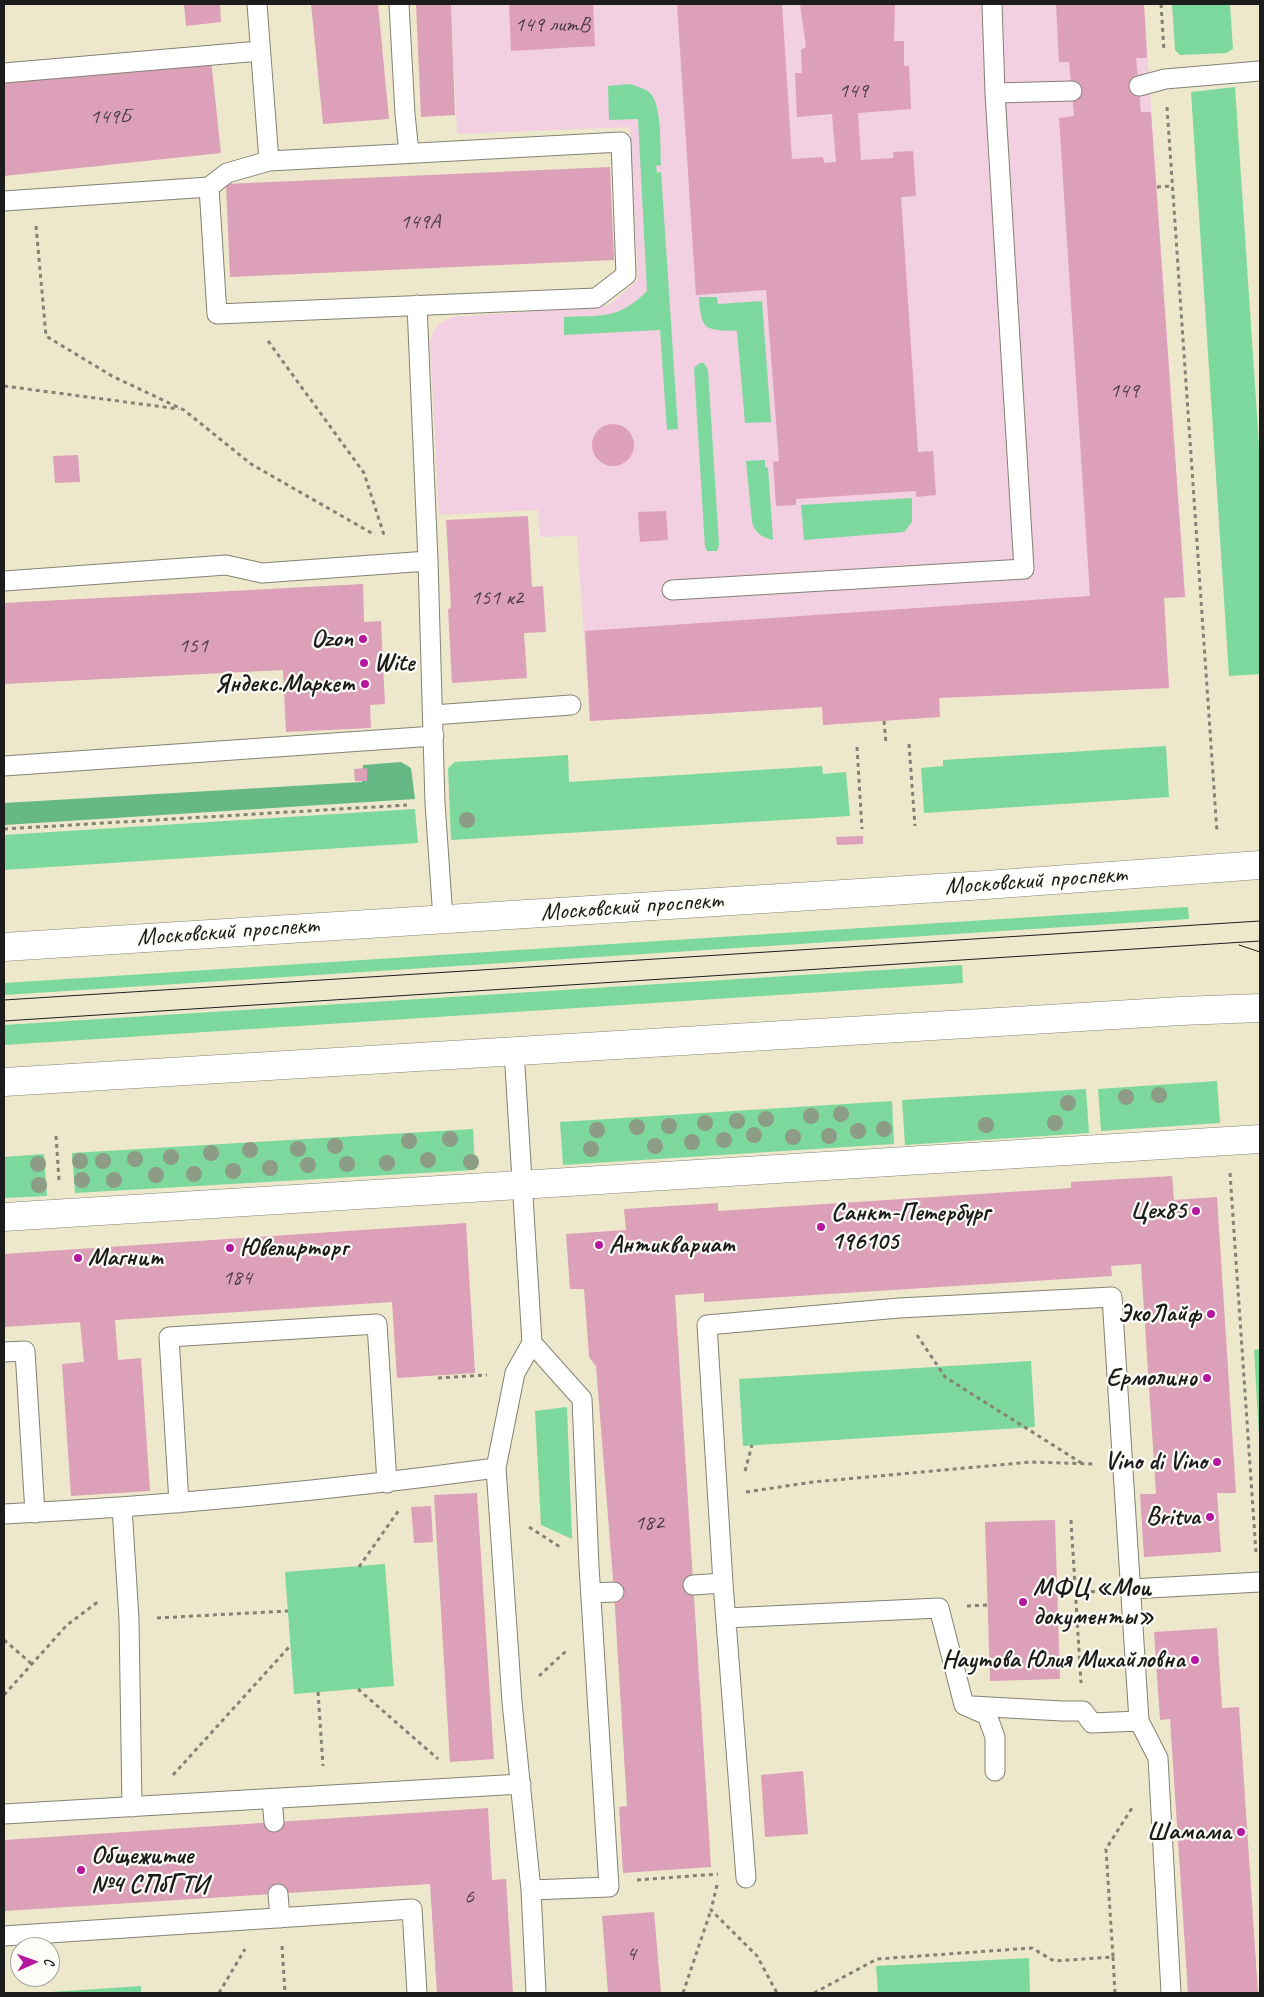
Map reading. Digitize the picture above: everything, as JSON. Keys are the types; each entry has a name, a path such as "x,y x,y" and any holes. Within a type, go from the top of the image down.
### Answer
{"main road":[{"name":"Московский проспект","path":"4,947 977,886 1260,865"},
{"path":"4,1082 514,1050 1260,1008"},
{"path":"4,1217 1260,1139"}],"lane":[{"path":"257,4 269,161"},
{"path":"399,4 409,153"},
{"path":"672,590 1024,569 992,4"},
{"path":"4,73 260,51"},
{"path":"1139,86 1166,80 1260,71"},
{"path":"996,93 1072,91"},
{"path":"4,200 209,187 227,173 269,161 621,142 626,275 596,298 217,314 209,187"},
{"path":"418,305 435,803 442,919"},
{"path":"4,581 226,565 262,573 428,561"},
{"path":"433,715 571,705"},
{"path":"4,766 434,736"},
{"path":"514,1050 532,1343 515,1373 496,1468 512,1702 531,1890 536,1993"},
{"path":"745,1875 717,1497 707,1325 899,1308 1112,1296 1121,1463 1139,1721 1158,1758 1171,1993"},
{"path":"179,1503 169,1337 378,1324 387,1483"},
{"path":"531,1890 609,1886 589,1566 582,1399 532,1343"},
{"path":"4,1352 25,1351 35,1513"},
{"path":"4,1514 179,1503 387,1483 496,1468"},
{"path":"122,1507 139,1806"},
{"path":"1131,1589 1259,1582"},
{"path":"693,1585 723,1583"},
{"path":"591,1594 614,1592"},
{"path":"726,1618 940,1608 964,1705"},
{"path":"964,1705 1083,1711 1092,1724 1139,1721"},
{"path":"964,1705 987,1715 995,1737 995,1771"},
{"path":"4,1814 521,1784"},
{"path":"272,1799 274,1822"},
{"path":"271,1918 278,1894"},
{"path":"4,1936 412,1909 418,1993"}],"path":[{"path":"1160,4 1217,832"},
{"path":"1157,187 1173,186"},
{"path":"33,198 46,336 112,376 184,410 251,464 386,541 364,473 247,312"},
{"path":"4,386 184,410"},
{"path":"884,721 886,744"},
{"path":"909,744 915,826"},
{"path":"857,747 862,829"},
{"path":"4,829 435,803"},
{"path":"1229,1165 1259,1582"},
{"path":"899,1308 945,1377 1084,1464"},
{"path":"438,1378 476,1376"},
{"path":"717,1497 813,1482 1030,1462 1121,1463"},
{"path":"359,1567 421,1478"},
{"path":"499,1508 589,1566"},
{"path":"1071,1520 1083,1711"},
{"path":"4,1695 68,1625 126,1580"},
{"path":"129,1619 288,1611"},
{"path":"512,1702 593,1625"},
{"path":"4,1640 33,1665"},
{"path":"139,1806 290,1646"},
{"path":"358,1689 470,1787"},
{"path":"318,1692 324,1796"},
{"path":"1115,1993 1106,1849 1136,1801"},
{"path":"609,1886 639,1879 745,1875"},
{"path":"683,1993 716,1894 718,1879"},
{"path":"710,1910 757,1956 777,1993"},
{"path":"219,1993 271,1918"},
{"path":"271,1918 285,1993"},
{"path":"814,1993 877,1959 1032,1948 1054,1961 1113,1957"}],"shaded area":[{"path":"451,4 1144,4 1185,597 1164,598 1169,688 940,698 940,717 823,725 822,707 590,721 577,536 540,537 538,510 439,515 430,341 434,330 440,323 452,317 608,306 638,280 630,127 457,134"}],"green space":[{"path":"1172,4 1230,4 1233,49 1226,53 1180,55 1175,50"},
{"path":"630,84 644,89 651,94 655,100 659,118 661,165 656,166 657,173 661,172 678,429 667,430 660,330 564,335 564,317 609,314 627,307 647,291 638,119 609,120 608,86"},
{"path":"1235,87 1260,460 1260,674 1229,676 1191,92"},
{"path":"699,297 717,297 718,304 762,301 771,422 745,423 737,331 711,329 707,326 701,317"},
{"path":"700,363 704,363 708,370 719,545 717,551 707,551 705,547 694,368"},
{"path":"765,460 765,467 768,468 773,540 759,534 752,522 746,461"},
{"path":"912,498 912,522 904,532 804,540 801,505"},
{"path":"1166,746 1169,797 924,813 921,768 943,766 943,760"},
{"path":"568,755 569,782 822,766 823,774 846,772 850,816 451,840 448,768 455,762"},
{"path":"401,762 411,768 415,799 4,825 4,803 362,782 363,765"},
{"path":"415,809 418,843 4,870 4,835"},
{"path":"1188,907 1189,919 4,995 4,983"},
{"path":"962,965 963,983 4,1045 4,1025"},
{"path":"1217,1081 1220,1123 1101,1131 1098,1089"},
{"path":"1086,1089 1089,1133 905,1145 902,1100"},
{"path":"892,1101 894,1144 563,1165 560,1122"},
{"path":"473,1129 475,1170 75,1193 72,1153"},
{"path":"44,1154 47,1196 4,1198 4,1157"},
{"path":"1260,1349 1260,1453 1254,1350"},
{"path":"1031,1361 1035,1427 743,1446 739,1379"},
{"path":"567,1407 572,1539 541,1525 535,1411"},
{"path":"385,1564 394,1686 294,1694 285,1572"},
{"path":"1029,1958 1030,1993 878,1993 876,1966"},
{"path":"141,1986 141,1993 35,1993"}],"building":[{"path":"184,4 220,4 221,22 186,26"},
{"path":"311,4 378,4 389,119 323,124"},
{"path":"416,4 451,4 455,115 421,117"},
{"path":"509,4 593,4 595,46 511,51"},
{"path":"677,4 782,4 792,159 823,157 824,163 836,162 832,114 797,117 795,73 802,73 801,50 806,47 800,4 895,4 894,41 904,41 904,66 909,66 911,109 858,113 861,160 894,158 893,152 913,151 916,196 901,197 918,452 933,451 936,495 916,497 916,491 796,499 796,505 776,506 773,462 779,461 766,290 696,295"},
{"path":"1056,4 1144,4 1147,58 1136,58 1141,112 1151,112 1185,597 1164,598 1169,688 939,698 940,717 823,725 822,707 590,721 585,631 1090,596 1059,118 1074,116 1069,62 1059,62"},
{"path":"211,60 221,153 4,176 4,81"},
{"path":"610,167 614,260 230,277 226,184"},
{"path":"613,424 628,430 634,445 628,460 613,466 598,460 592,445 598,430"},
{"path":"78,455 80,482 55,483 53,456"},
{"path":"666,511 668,540 640,542 638,512"},
{"path":"528,516 532,587 543,586 546,632 524,633 527,678 452,683 448,609 451,608 446,520"},
{"path":"363,584 364,622 381,621 385,704 370,705 371,728 286,732 283,670 4,684 4,603"},
{"path":"367,768 367,781 355,781 354,769"},
{"path":"863,836 863,844 837,845 836,837"},
{"path":"1172,1176 1174,1200 1217,1197 1236,1493 1217,1493 1221,1552 1144,1557 1140,1494 1156,1494 1141,1264 1111,1266 1112,1276 704,1302 704,1293 675,1295 711,1867 623,1873 619,1807 627,1806 614,1592 596,1366 589,1357 584,1289 570,1289 566,1234 626,1230 624,1209 718,1203 718,1211 1071,1188 1071,1182"},
{"path":"466,1223 475,1373 397,1378 392,1302 115,1320 118,1360 141,1358 150,1491 71,1496 62,1364 84,1362 80,1322 4,1327 4,1254"},
{"path":"477,1493 494,1759 450,1762 434,1495"},
{"path":"431,1506 433,1542 414,1543 411,1507"},
{"name":"МФЦ «Мои документы»","path":"1055,1520 1060,1679 990,1681 985,1522"},
{"path":"1217,1628 1222,1708 1239,1707 1258,1993 1188,1993 1170,1719 1160,1720 1154,1632"},
{"path":"803,1771 808,1834 765,1837 761,1775"},
{"path":"488,1808 492,1880 506,1879 513,1993 437,1993 430,1884 4,1911 4,1840"},
{"path":"654,1912 661,1993 608,1993 602,1916"}],"tram line":[{"path":"4,1000 1260,921"},
{"path":"4,1021 1260,941"},
{"path":"1239,945 1260,952"}],"place":[{"name":"Ozon","path":"363,639"},
{"name":"Wite","path":"364,663"},
{"name":"Яндекс.Маркет","path":"365,684"},
{"name":"Цех85","path":"1196,1211"},
{"name":"Санкт-Петербург 196105","path":"821,1227"},
{"name":"Антиквариат","path":"599,1245"},
{"name":"Ювелирторг","path":"230,1248"},
{"name":"Магнит","path":"78,1258"},
{"name":"ЭкоЛайф","path":"1211,1314"},
{"name":"Ермолино","path":"1207,1378"},
{"name":"Vino di Vino","path":"1217,1462"},
{"name":"Britva","path":"1210,1517"},
{"name":"МФЦ «Мои документы»","path":"1023,1602"},
{"name":"Наутова Юлия Михайловна","path":"1195,1660"},
{"name":"Шамама","path":"1241,1832"},
{"name":"Общежитие №4 СПбГТИ","path":"81,1870"}]}
